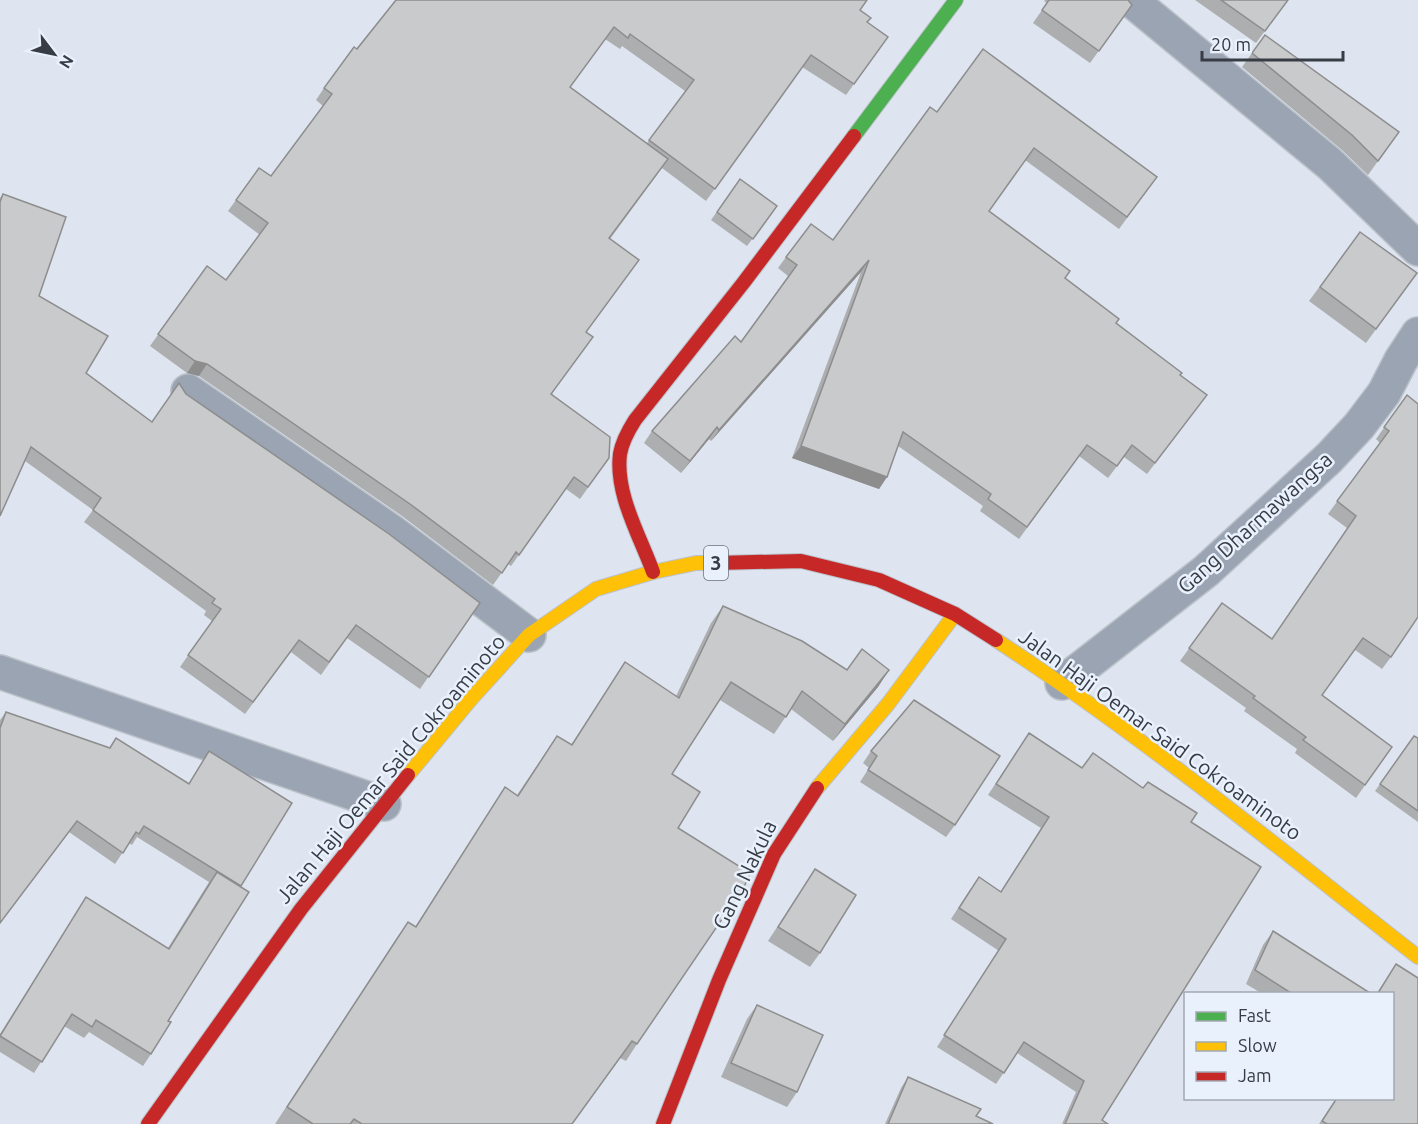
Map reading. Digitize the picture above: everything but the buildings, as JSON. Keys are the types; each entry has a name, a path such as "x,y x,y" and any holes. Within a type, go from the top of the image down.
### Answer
{"main road":[{"path":"653,572 620,475 620,455 625,437 635,420 744,282 956,0"},
{"name":"Jalan Haji Oemar Said Cokroaminoto","path":"148,1124 301,909 471,699 529,635 596,588 696,563 801,561 879,580 956,614 1062,683 1243,820 1418,957"},
{"name":"Gang Nakula","path":"663,1124 719,980 774,854 809,798 888,704 956,614"}],"street":[{"path":"1131,0 1330,164 1418,249"},
{"name":"Gang Dharmawangsa","path":"1062,683 1206,571 1329,458 1359,426 1384,393 1418,334"},
{"path":"188,391 391,531 529,635"},
{"path":"0,672 384,804"}],"traffic: fast":[{"path":"854,136 956,0"}],"traffic: slow":[{"path":"408,775 471,699 529,635 596,589 653,572 696,563 716,563"},
{"path":"817,788 888,704 955,614"},
{"path":"996,640 1158,754 1418,957"}],"traffic: jam":[{"path":"653,572 621,484 619,469 622,445 635,420 744,282 854,136"},
{"path":"716,563 801,561 879,580 955,614 996,640"},
{"path":"148,1124 301,909 408,775"},
{"path":"663,1124 719,980 774,854 817,788"}]}
